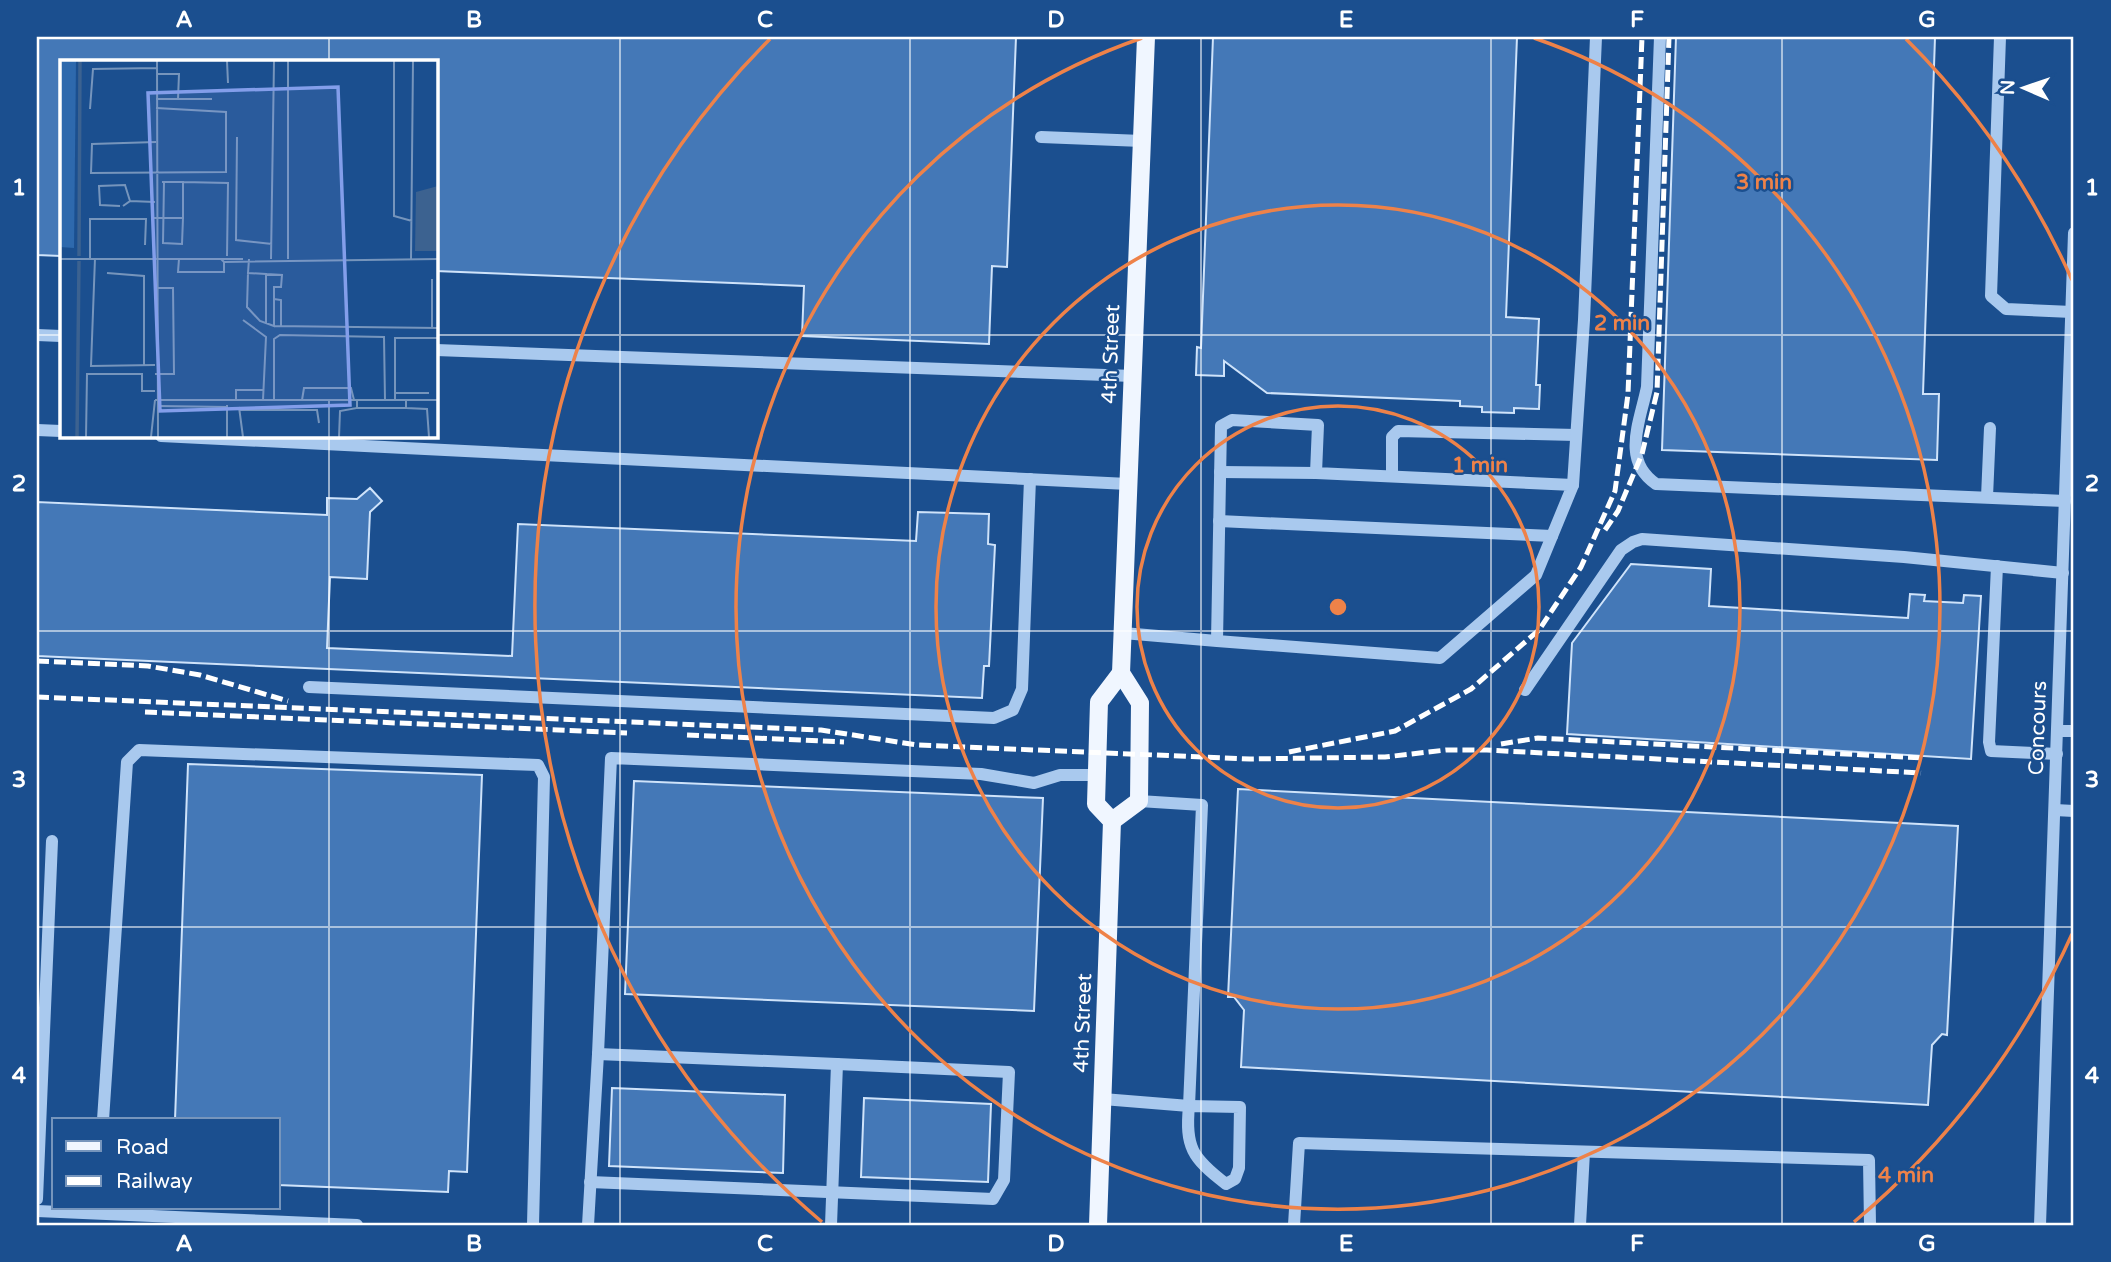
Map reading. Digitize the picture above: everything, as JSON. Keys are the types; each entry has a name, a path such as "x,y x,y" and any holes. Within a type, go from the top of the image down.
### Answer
{"main road":[{"name":"4th Street","path":"1121,673 1146,37"},
{"path":"1121,673 1140,703 1139,801 1112,821 1096,804 1099,702 1121,673"},
{"name":"4th Street","path":"1098,1225 1112,821"}],"street":[{"path":"1123,633 1440,658 1536,575 1573,485 1584,320 1596,37"},
{"path":"1660,37 1647,387 1635,460 1645,476 1656,484 2065,501"},
{"path":"2000,37 1991,296 2006,309 2071,312"},
{"path":"1041,137 1142,141"},
{"name":"Concours","path":"2040,1225 2074,233"},
{"path":"37,335 60,336"},
{"path":"438,350 1133,376"},
{"path":"1217,641 1221,426 1232,420 1318,425 1316,473"},
{"path":"1987,497 1990,428"},
{"path":"37,429 60,431"},
{"path":"1392,476 1392,438 1398,431 1576,435"},
{"path":"201,438 1128,484"},
{"path":"1220,472 1316,473 1573,485"},
{"path":"309,688 994,718 1013,710 1022,688 1030,479"},
{"path":"1219,521 1552,536"},
{"path":"1525,690 1621,550 1642,539 1904,557 2063,573"},
{"path":"1997,566 1989,742 1991,751 2057,754"},
{"path":"2057,731 2074,731"},
{"path":"103,1118 127,762 139,750 538,765 544,777 533,1225"},
{"path":"588,1225 611,758 981,774 1034,783 1060,775 1096,775"},
{"path":"1103,1099 1189,1105 1240,1107 1238,1168 1235,1180 1226,1184 1214,1175 1194,1152 1188,1142 1187,1131 1189,1105 1202,805 1139,801"},
{"path":"2055,810 2074,811"},
{"path":"37,1199 40,1065 52,841"},
{"path":"590,1182 993,1199 1004,1180 1009,1072 598,1054"},
{"path":"831,1225 837,1064"},
{"path":"1294,1225 1299,1143 1870,1160 1870,1225"},
{"path":"1580,1225 1584,1152"},
{"path":"37,1211 99,1211 248,1223 357,1225"}],"building":[{"path":"37,37 1016,37 1007,267 992,266 989,344 802,336 804,286 438,271 438,60 60,60 60,256 37,255"},
{"path":"1213,37 1517,37 1506,317 1539,319 1536,385 1540,385 1539,409 1514,408 1514,413 1482,412 1482,407 1460,406 1460,401 1267,393 1224,361 1224,376 1196,375 1197,347 1201,348"},
{"path":"1676,37 1935,37 1923,394 1939,394 1937,460 1662,450"},
{"path":"370,488 382,501 370,512 367,579 330,577 327,648 512,656 518,524 916,541 918,512 989,514 988,544 995,545 989,666 984,666 982,698 37,656 37,502 327,515 327,498 357,499"},
{"path":"1631,564 1711,569 1709,606 1908,618 1910,594 1925,595 1924,601 1963,603 1964,595 1981,596 1971,759 1567,734 1572,643"},
{"path":"188,764 482,775 467,1172 449,1171 448,1192 280,1185 280,1118 175,1118"},
{"path":"634,781 1043,798 1034,1011 625,994"},
{"path":"1238,789 1958,826 1947,1035 1942,1034 1932,1045 1928,1105 1241,1067 1244,1010 1234,997 1228,997"},
{"path":"612,1088 785,1095 783,1173 609,1166"},
{"path":"864,1098 991,1104 988,1182 861,1177"}],"railway":[{"path":"1289,752 1395,731 1471,689 1539,630 1581,567 1615,491 1628,394 1642,37"},
{"path":"1605,530 1618,511 1642,454 1657,392 1669,37"},
{"path":"37,661 148,666 200,675 288,701"},
{"path":"37,697 821,730 917,745 1250,759 1385,757 1446,750 1487,750 1921,773"},
{"path":"145,712 627,733"},
{"path":"687,735 844,742"},
{"path":"1501,744 1538,738 1924,758"}]}
